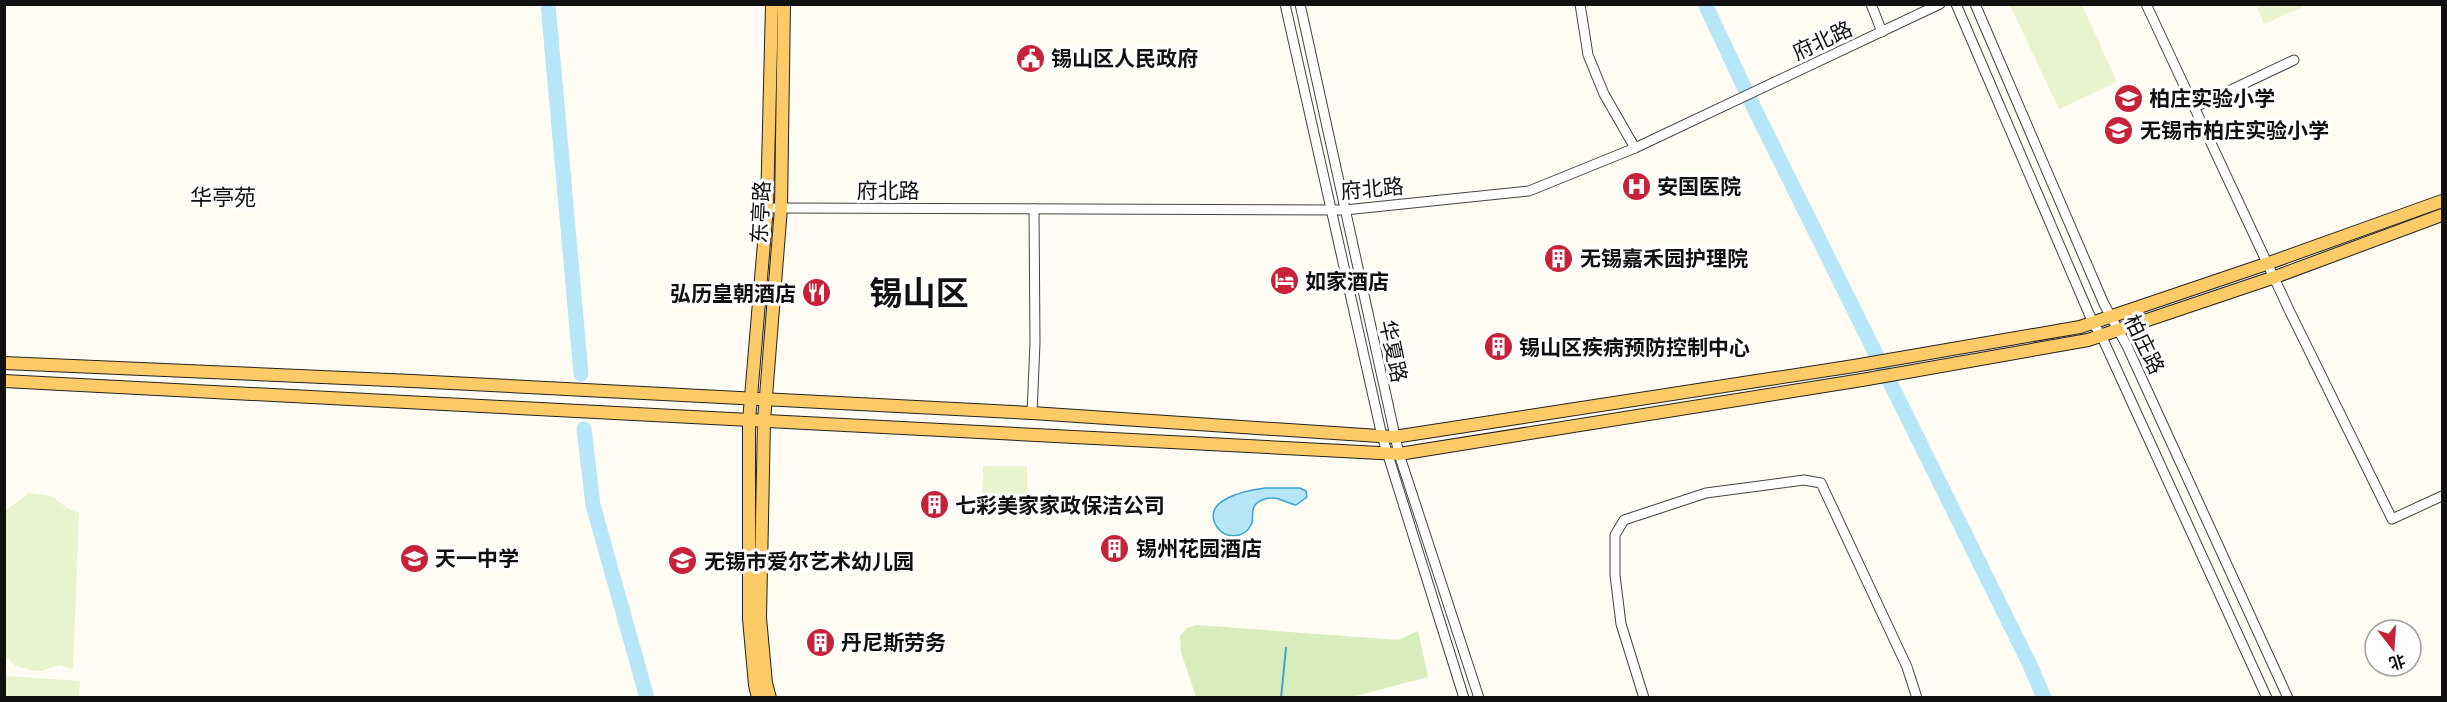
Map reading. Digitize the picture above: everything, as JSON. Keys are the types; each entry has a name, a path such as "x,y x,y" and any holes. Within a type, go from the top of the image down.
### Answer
{"main road":[{"name":"东亭路","path":"758,698 749,619 749,421 766,207 772,4"},
{"name":"东亭路","path":"770,698 766,683 760,618 764,421 781,208 784,4"},
{"path":"4,363 412,381 1032,413 1388,437 1854,366 2080,327 2442,201"},
{"path":"4,381 1393,454 1912,372 2101,335 2275,277 2442,215"}],"street":[{"name":"华夏路","path":"1285,4 1330,210 1388,437 1464,698"},
{"name":"华夏路","path":"1300,4 1345,210 1388,437"},
{"path":"1580,4 1588,55 1604,94 1635,148"},
{"path":"1871,4 1882,32"},
{"name":"府北路","path":"766,207 1345,210 1529,191 1635,148 1940,4"},
{"name":"柏庄路","path":"1956,4 2093,323 2101,335 2267,698"},
{"name":"柏庄路","path":"1976,4 2112,317 2288,698"},
{"path":"2146,4 2392,519 2442,496"},
{"path":"2195,107 2294,60"},
{"path":"1032,413 1035,343 1034,209"},
{"name":"华夏路","path":"1393,454 1479,698"},
{"path":"1644,698 1621,624 1615,575 1615,535 1624,520 1706,493 1804,480 1821,483 1907,666 1916,697"}],"green space":[{"path":"2010,5 2082,5 2117,82 2059,109"},
{"path":"2256,5 2301,5 2302,7 2264,24"},
{"path":"983,466 1027,466 1027,514 982,514"},
{"path":"29,493 52,497 70,510 79,512 73,669 59,665 42,671 30,670 16,666 5,655 5,511"},
{"path":"1197,625 1398,640 1418,631 1428,677 1352,697 1196,697 1181,652 1180,636 1187,628"},
{"path":"5,676 80,681 79,697 5,697"}],"water":[{"path":"1265,488 1300,488 1306,491 1307,497 1296,505 1277,499 1263,499 1254,507 1252,523 1244,533 1234,536 1220,531 1213,517 1220,503 1238,494"}],"waterway":[{"path":"548,4 581,374"},
{"path":"1705,4 1754,108 2030,665 2044,698"},
{"path":"584,429 593,505 647,698"},
{"path":"1281,698 1286,648"}],"place":[{"name":"锡山区人民政府","path":"1030,58"},
{"name":"柏庄实验小学","path":"2128,98"},
{"name":"无锡市柏庄实验小学","path":"2119,130"},
{"name":"安国医院","path":"1636,186"},
{"name":"无锡嘉禾园护理院","path":"1559,258"},
{"name":"如家酒店","path":"1284,281"},
{"name":"弘历皇朝酒店","path":"817,293"},
{"name":"锡山区疾病预防控制中心","path":"1498,347"},
{"name":"七彩美家家政保洁公司","path":"934,505"},
{"name":"锡州花园酒店","path":"1115,548"},
{"name":"天一中学","path":"414,558"},
{"name":"无锡市爱尔艺术幼儿园","path":"683,561"},
{"name":"丹尼斯劳务","path":"820,642"}],"district":[{"name":"华亭苑","path":"223,196"},
{"name":"锡山区","path":"919,292"}]}
